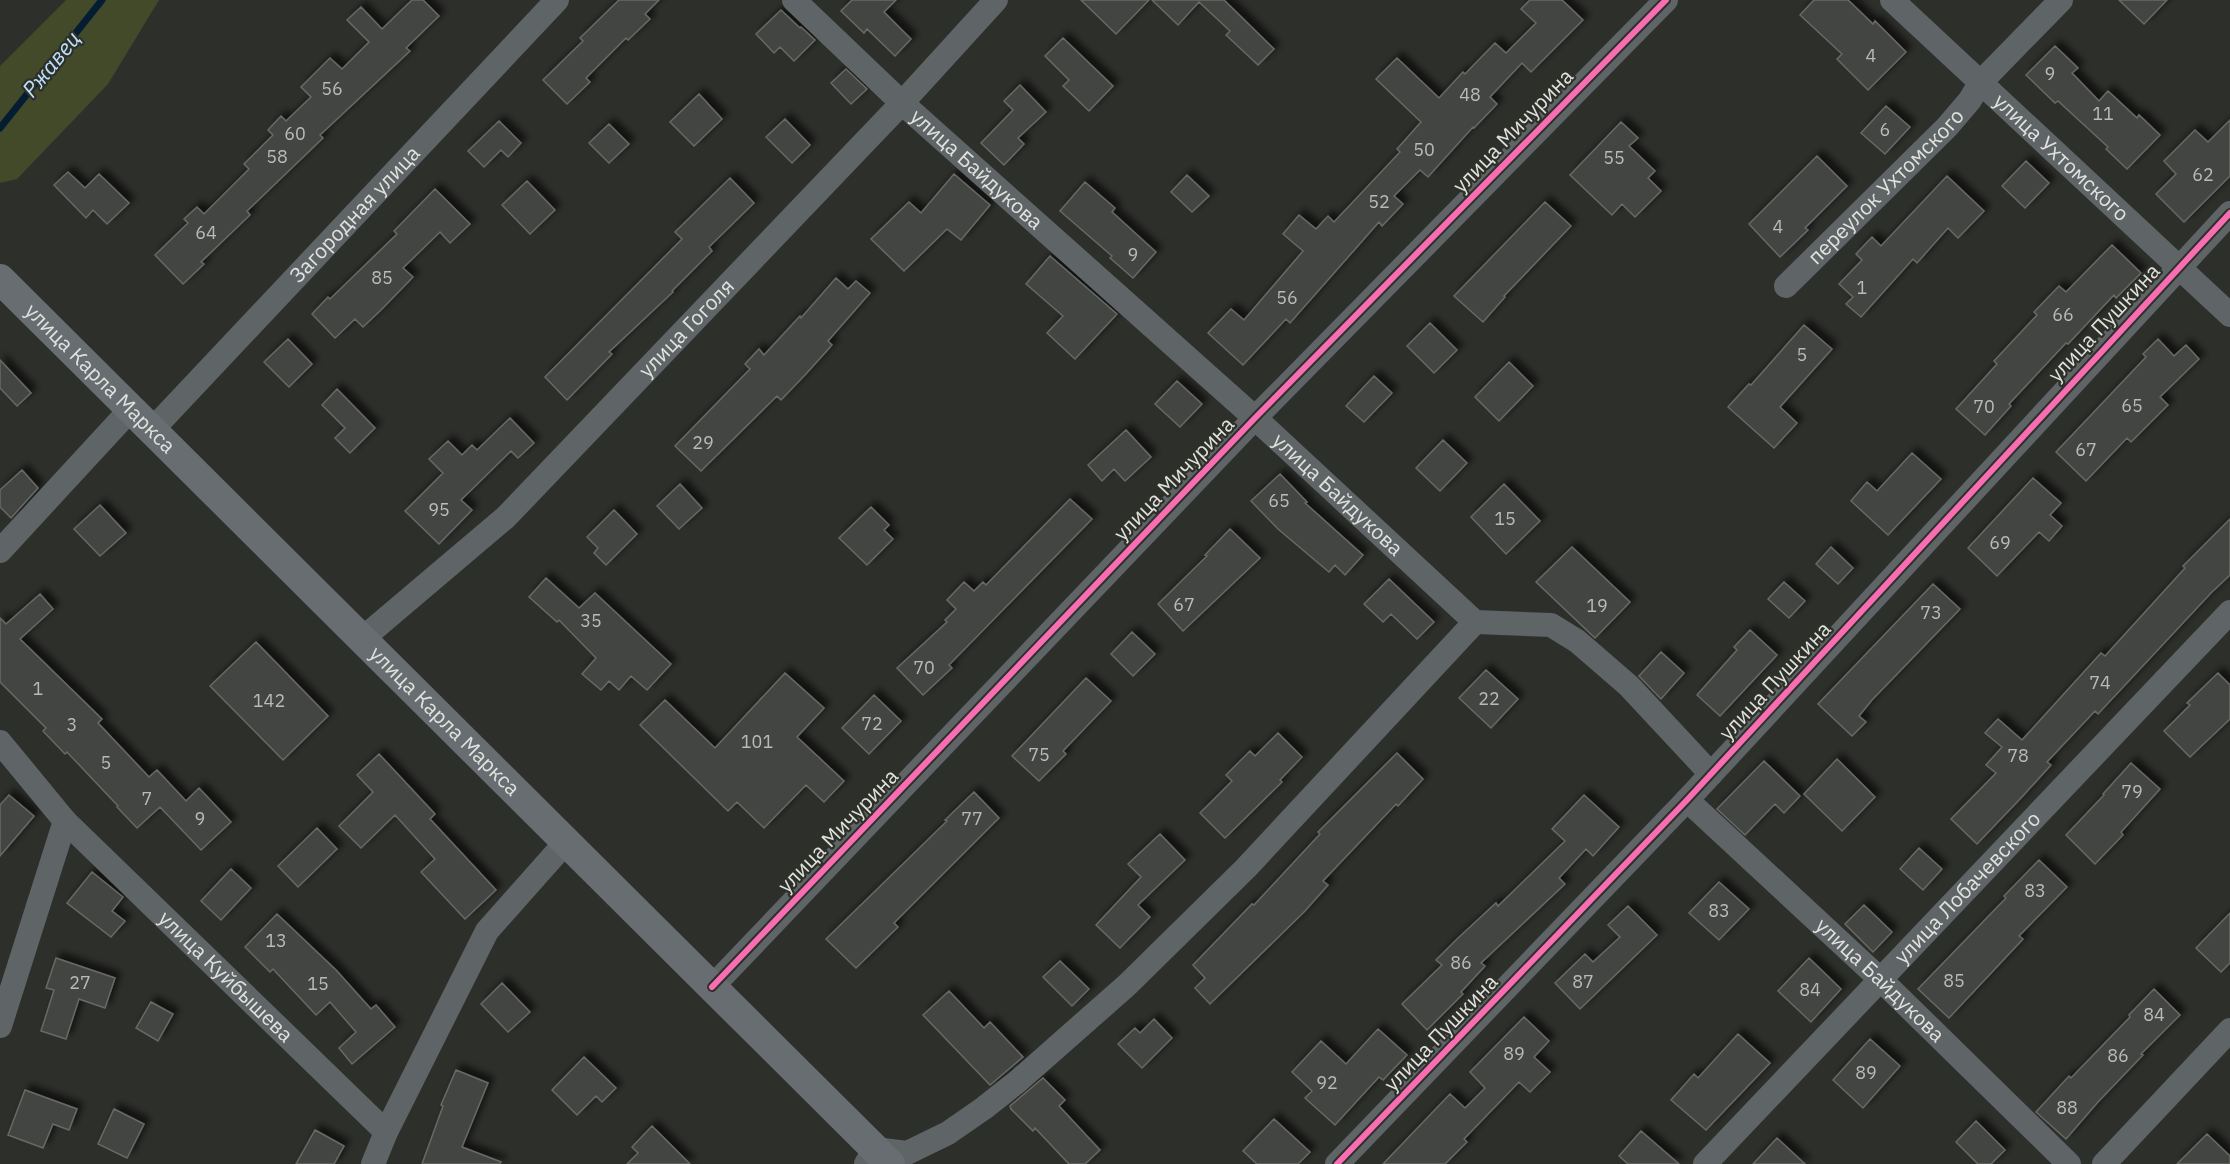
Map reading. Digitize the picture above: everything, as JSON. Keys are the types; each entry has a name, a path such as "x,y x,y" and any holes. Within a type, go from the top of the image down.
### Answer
{"main road":[{"name":"улица Карла Маркса","path":"0,279 712,987 877,1159"}],"street":[{"name":"Загородная улица","path":"152,430 556,0"},
{"name":"улица Байдукова","path":"794,0 902,103 1255,418 1475,622"},
{"name":"улица Гоголя","path":"362,639 506,517 902,103 996,0"},
{"name":"улица Мичурина","path":"712,987 1255,418 1666,0"},
{"name":"улица Ухтомского","path":"1892,0 2230,315"},
{"name":"переулок Ухтомского","path":"1786,286 1947,127 1970,100 1980,83 2061,0"},
{"name":"улица Пушкина","path":"1337,1164 1712,774 2230,213"},
{"path":"0,551 130,409"},
{"name":"улица Лобачевского","path":"1705,1164 2230,612"},
{"path":"877,1159 907,1153 948,1133 984,1108 1119,992 1246,868 1475,622 1551,625 1577,641 1629,686 1712,774"},
{"name":"улица Куйбышева","path":"0,742 65,821 386,1132"},
{"name":"улица Байдукова","path":"1687,800 1880,979 2069,1164"},
{"path":"0,1026 65,821"},
{"path":"373,1164 386,1132 487,931 566,842"},
{"path":"2104,1164 2230,1030"}],"green space":[{"path":"66,0 159,0 108,84 17,179 0,183 0,66"}],"building":[{"path":"412,0 423,0 439,16 406,48 410,51 320,135 323,138 247,211 250,215 201,262 204,264 183,284 155,255 188,223 184,219 197,207 204,214 249,169 244,164 273,135 268,130 281,116 286,121 311,97 301,87 330,58 342,69 369,42 347,20 361,7 382,29"},
{"path":"619,0 659,0 645,14 650,19 628,40 626,38 586,78 590,82 567,104 543,80 583,41 580,38"},
{"path":"852,0 896,0 884,12 911,39 895,56 867,29 864,33 841,11"},
{"path":"1081,0 1149,0 1116,34"},
{"path":"1152,0 1224,0 1274,49 1258,65 1226,35 1230,31 1199,2 1178,25"},
{"path":"1530,0 1562,0 1583,20 1531,72 1522,63 1490,97 1497,104 1428,177 1420,170 1394,196 1403,204 1382,226 1379,222 1290,323 1286,319 1243,365 1208,333 1231,309 1244,320 1303,251 1283,234 1299,215 1316,229 1328,216 1334,222 1400,152 1397,149 1421,122 1376,79 1397,58 1439,98 1495,43 1506,53 1536,23 1521,9"},
{"path":"1814,0 1848,0 1873,24 1875,21 1906,52 1868,90 1837,59 1842,54 1800,15"},
{"path":"2119,0 2167,0 2144,24"},
{"path":"781,10 815,40 794,61 780,47 774,53 756,34"},
{"path":"1063,38 1113,86 1089,111 1063,86 1069,80 1045,56"},
{"path":"2055,46 2078,68 2072,73 2099,101 2108,91 2137,118 2139,115 2160,135 2127,169 2106,149 2108,147 2058,101 2055,103 2026,75"},
{"path":"846,69 867,89 851,104 831,83"},
{"path":"1020,85 1046,112 1018,138 1024,144 1004,165 981,143 1013,110 1004,101"},
{"path":"699,94 722,119 694,146 670,122"},
{"path":"1886,106 1910,127 1885,154 1861,133"},
{"path":"785,119 810,145 792,163 766,137"},
{"path":"2230,120 2230,176 2184,222 2156,194 2176,174 2164,161 2195,130 2208,142"},
{"path":"499,121 521,143 508,157 501,150 484,167 468,151"},
{"path":"1621,122 1638,138 1629,146 1655,171 1648,178 1661,191 1635,217 1622,204 1612,215 1570,175"},
{"path":"609,124 629,144 609,163 589,143"},
{"path":"1817,156 1847,186 1805,228 1808,230 1780,257 1749,224"},
{"path":"2026,161 2049,183 2025,208 2002,186"},
{"path":"68,172 85,188 99,174 129,203 107,224 93,210 86,218 54,185"},
{"path":"954,174 990,205 961,240 947,229 904,271 871,239 909,202 921,213"},
{"path":"1187,175 1209,196 1192,212 1171,192"},
{"path":"1947,176 1984,211 1958,238 1948,228 1917,263 1913,259 1861,317 1846,304 1853,297 1839,284 1862,260 1856,254 1872,237 1881,246"},
{"path":"730,178 754,203 709,247 712,251 673,292 609,352 612,354 567,400 545,377 682,239 675,232"},
{"path":"527,181 555,210 530,234 502,205"},
{"path":"1085,182 1115,208 1112,212 1156,252 1133,278 1110,258 1112,256 1060,211"},
{"path":"435,189 470,224 450,243 440,232 403,268 413,277 382,309 363,327 355,319 335,338 312,314 397,234 394,231"},
{"path":"1545,202 1571,226 1504,296 1483,322 1454,296"},
{"path":"2112,245 2141,273 2116,298 2114,295 2068,344 2066,343 2009,404 2011,406 1985,435 1956,409 1997,364 1994,361 2037,315 2034,312 2059,286 2066,292"},
{"path":"1050,256 1117,314 1075,359 1047,333 1063,316 1026,284"},
{"path":"836,278 848,289 856,281 870,293 828,341 832,345 805,375 781,400 777,396 701,471 675,446 750,369 745,364 759,349 764,355"},
{"path":"1430,323 1457,350 1434,373 1407,346"},
{"path":"1804,325 1832,349 1780,407 1797,423 1774,448 1728,407 1749,384 1751,385"},
{"path":"288,339 312,364 289,387 264,362"},
{"path":"2158,339 2174,356 2186,345 2199,359 2160,397 2168,405 2131,442 2127,438 2086,481 2056,452 2146,357 2143,354"},
{"path":"0,360 31,393 17,406 0,388"},
{"path":"1509,362 1533,386 1499,421 1475,397"},
{"path":"1374,376 1392,393 1364,422 1346,406"},
{"path":"1177,381 1202,404 1180,427 1155,404"},
{"path":"337,389 375,428 350,453 335,438 345,428 322,405"},
{"path":"510,418 534,443 518,458 511,451 461,500 472,510 439,544 405,511 443,473 429,459 448,441 462,455 472,445 477,450"},
{"path":"1126,430 1151,457 1125,481 1114,469 1102,481 1088,465"},
{"path":"1443,440 1467,463 1440,491 1416,468"},
{"path":"1912,453 1941,479 1888,535 1851,501 1867,482 1877,491"},
{"path":"22,470 38,488 11,518 0,507 0,490"},
{"path":"1280,474 1307,502 1305,503 1363,555 1345,575 1335,565 1329,572 1278,529 1251,501"},
{"path":"2033,478 2061,503 2050,515 2062,526 2049,541 2039,532 1997,576 1968,548"},
{"path":"680,484 702,508 679,529 657,506"},
{"path":"1504,484 1540,521 1506,554 1471,517"},
{"path":"1070,499 1092,519 949,665 952,668 923,695 897,668 947,622 945,620 956,609 947,600 964,582 974,591 983,582 986,585"},
{"path":"100,505 126,533 100,556 74,529"},
{"path":"871,507 889,525 884,530 893,539 867,565 839,538"},
{"path":"614,510 637,534 606,565 594,553 598,548 587,537"},
{"path":"2230,519 2230,575 2098,714 2095,711 2047,762 2051,765 1977,844 1951,819 1996,773 1986,765 2002,747 1985,733 1998,719 2022,740 2101,653 2105,656 2185,568 2183,566"},
{"path":"1230,529 1260,558 1183,631 1158,604 1207,556 1205,555"},
{"path":"1572,547 1630,602 1595,638 1536,582"},
{"path":"1831,547 1853,568 1838,584 1816,564"},
{"path":"546,578 579,608 595,593 671,664 647,690 631,676 619,690 609,681 601,690 582,674 596,658 559,620 557,622 529,597"},
{"path":"1389,579 1434,622 1417,639 1391,614 1383,622 1364,604"},
{"path":"1784,582 1805,601 1789,618 1768,599"},
{"path":"1933,584 1960,609 1872,700 1859,716 1866,722 1852,736 1818,704"},
{"path":"40,594 53,609 20,639 102,719 98,723 149,777 157,770 186,801 199,788 231,822 201,850 160,807 137,828 67,752 65,754 43,731 46,728 0,682 0,618 6,624"},
{"path":"1750,630 1777,655 1720,716 1697,695 1737,650 1734,647"},
{"path":"1132,632 1155,654 1133,676 1111,654"},
{"path":"256,642 328,716 283,760 210,686"},
{"path":"1661,652 1684,673 1661,699 1639,676"},
{"path":"1486,670 1518,699 1491,728 1459,698"},
{"path":"785,673 824,708 797,737 844,781 824,802 806,785 764,828 737,802 728,811 640,725 665,700 715,748"},
{"path":"2218,673 2230,685 2230,719 2190,757 2164,731 2190,705 2187,703"},
{"path":"1086,678 1111,701 1063,751 1066,754 1039,781 1012,756"},
{"path":"874,695 901,721 869,754 842,728"},
{"path":"1278,733 1302,757 1280,780 1282,782 1225,838 1200,813 1232,781 1226,775 1250,751 1255,756"},
{"path":"1397,753 1423,779 1323,881 1328,885 1305,911 1210,1004 1195,988 1205,978 1193,965 1252,904 1254,905 1320,834 1318,832"},
{"path":"379,754 435,814 430,819 496,890 465,919 421,872 435,859 395,815 361,848 339,826 373,792 357,775"},
{"path":"1837,759 1875,797 1842,831 1804,794"},
{"path":"1764,761 1800,796 1784,813 1775,804 1745,835 1717,809"},
{"path":"2131,763 2160,789 2121,832 2123,835 2095,864 2066,835"},
{"path":"974,792 999,818 894,923 898,927 856,968 826,939"},
{"path":"9,795 34,816 0,856 0,805"},
{"path":"1584,795 1619,827 1593,856 1586,849 1559,878 1565,884 1481,963 1485,966 1461,992 1463,994 1427,1030 1402,1004 1442,965 1436,960 1457,939 1496,903 1498,906 1565,841 1552,829"},
{"path":"317,828 337,849 298,887 278,866"},
{"path":"1160,834 1185,860 1138,905 1150,917 1120,948 1096,925 1141,877 1128,864"},
{"path":"1919,848 1942,869 1923,890 1900,869"},
{"path":"2039,860 2067,887 2019,936 2023,939 1949,1018 1918,989 2006,898 2004,896"},
{"path":"231,869 251,888 221,920 201,901"},
{"path":"92,872 123,897 112,911 125,921 111,937 67,903"},
{"path":"1719,882 1749,909 1719,940 1689,913"},
{"path":"1864,905 1892,932 1873,952 1845,924"},
{"path":"1628,906 1657,935 1580,1009 1555,983 1585,954 1593,962 1620,937 1608,925"},
{"path":"2230,913 2230,963 2221,972 2196,948"},
{"path":"277,914 336,970 371,1009 376,1005 395,1027 352,1064 339,1048 356,1032 330,1002 316,1015 273,969 270,972 245,947"},
{"path":"56,958 115,978 105,1008 79,999 66,1039 41,1031 54,990 46,988"},
{"path":"1809,958 1841,989 1811,1022 1778,991"},
{"path":"1060,961 1089,989 1072,1006 1043,977"},
{"path":"502,983 530,1012 508,1032 481,1004"},
{"path":"2154,989 2180,1015 2141,1054 2143,1055 2066,1139 2036,1112 2069,1076 2071,1078 2130,1017 2129,1015"},
{"path":"949,991 984,1028 990,1022 1023,1057 990,1085 923,1015"},
{"path":"151,1002 173,1014 158,1041 136,1028"},
{"path":"1524,1017 1549,1041 1534,1057 1550,1072 1530,1092 1519,1082 1464,1139 1467,1142 1445,1164 1383,1164 1450,1094 1465,1108 1485,1088 1470,1072"},
{"path":"1154,1019 1172,1038 1142,1068 1118,1044 1135,1028 1140,1033"},
{"path":"1378,1029 1407,1055 1383,1080 1379,1077 1335,1125 1305,1098 1312,1091 1292,1072 1321,1041 1346,1064"},
{"path":"1738,1034 1770,1063 1706,1130 1671,1100 1694,1074 1698,1078"},
{"path":"1870,1039 1900,1066 1863,1108 1833,1080"},
{"path":"584,1057 616,1088 602,1102 596,1096 577,1115 552,1090"},
{"path":"456,1070 488,1083 462,1147 501,1162 500,1164 422,1164 443,1106 441,1105"},
{"path":"1043,1078 1065,1100 1059,1106 1100,1150 1085,1164 1069,1164 1035,1128 1033,1131 1011,1109 1010,1106"},
{"path":"25,1090 77,1109 69,1130 53,1124 43,1148 8,1135"},
{"path":"114,1109 144,1124 127,1158 98,1144"},
{"path":"1274,1119 1310,1152 1298,1164 1257,1164 1243,1151"},
{"path":"1976,1121 2005,1150 1991,1164 1978,1164 1956,1142"},
{"path":"652,1126 690,1164 627,1164 638,1153 632,1147"},
{"path":"315,1130 344,1146 334,1164 296,1164"},
{"path":"1641,1131 1679,1164 1628,1164 1619,1156"},
{"path":"2207,1134 2230,1156 2230,1164 2177,1164"},
{"path":"1777,1138 1805,1164 1753,1164"}],"waterway":[{"name":"Ржавец","path":"0,128 102,0"}],"cycle path":[{"path":"712,987 1255,418 1666,0"},
{"path":"1337,1164 1687,800 2230,213"}]}
